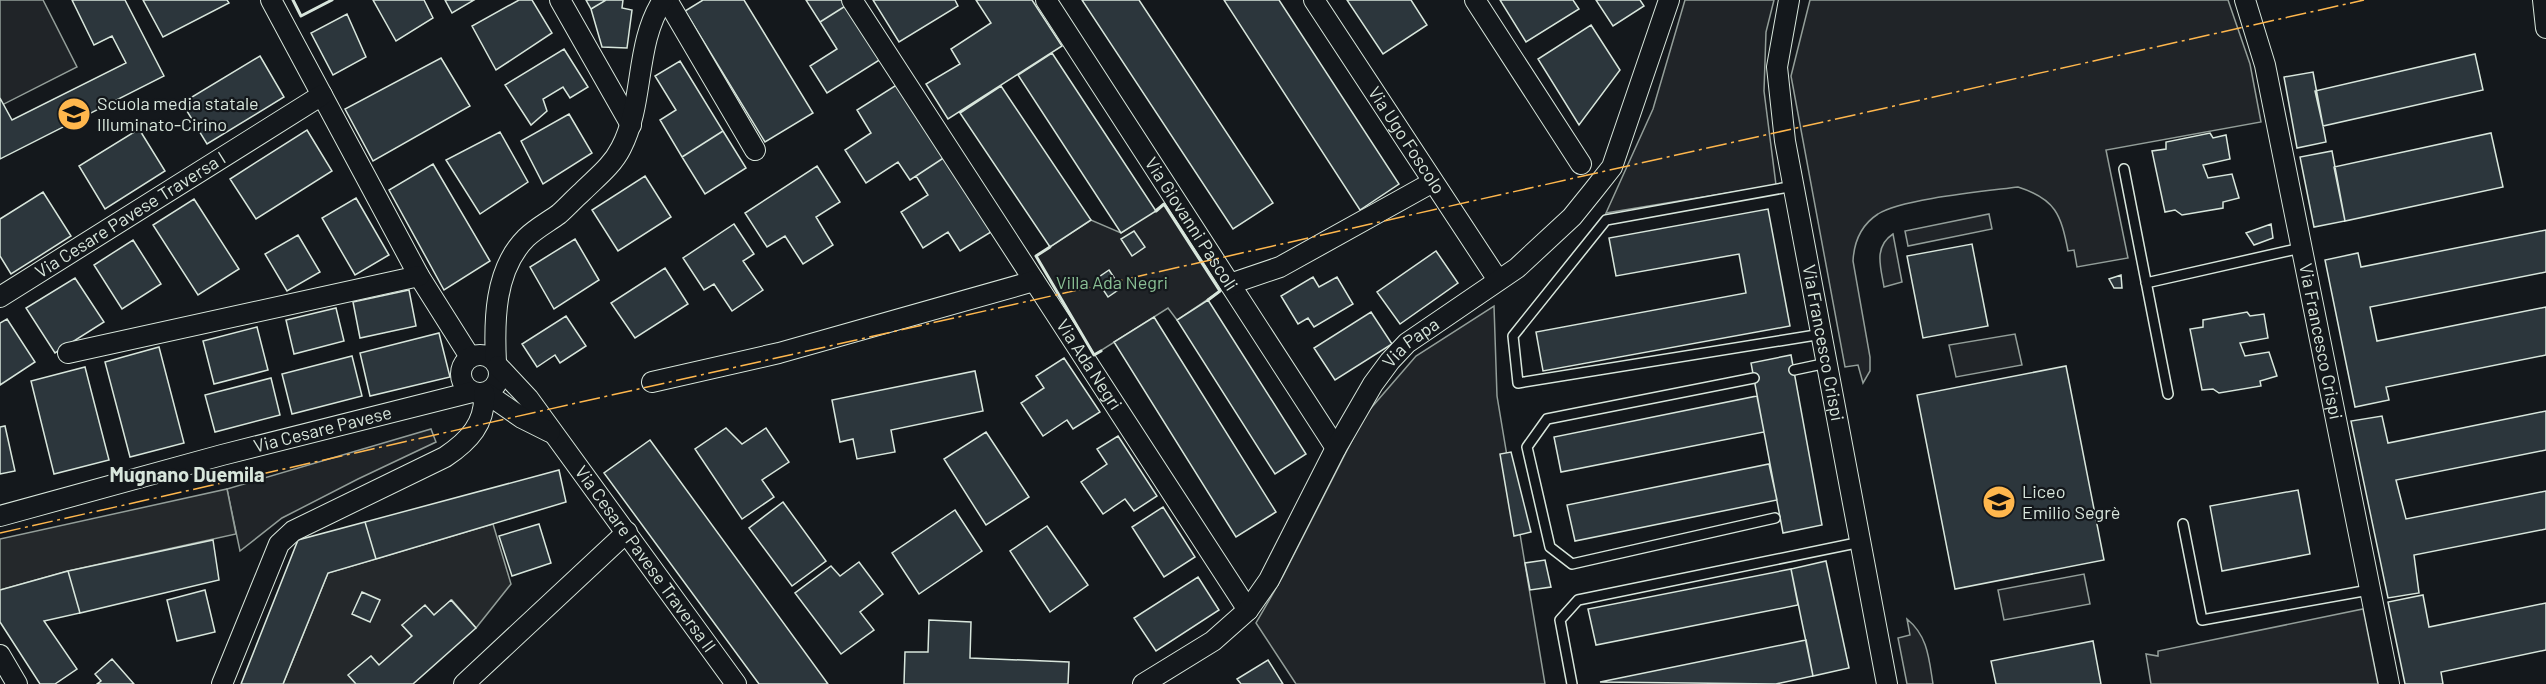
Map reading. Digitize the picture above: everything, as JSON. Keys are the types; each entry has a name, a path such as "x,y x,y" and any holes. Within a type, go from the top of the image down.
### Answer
{"street":[{"path":"271,0 419,276 441,315 470,357"},
{"path":"560,0 631,125"},
{"path":"481,392 498,382 495,335 501,281 513,255 526,238 560,213 609,165 622,146 631,125 642,54 656,10 665,0 755,150"},
{"name":"Via Ada Negri","path":"852,0 1248,610"},
{"name":"Via Giovanni Pascoli","path":"1046,0 1336,448"},
{"name":"Via Ugo Foscolo","path":"1314,0 1497,280"},
{"path":"1475,0 1581,164"},
{"name":"Via Papa","path":"1143,684 1213,641 1248,610 1269,580 1336,448 1373,384 1390,361 1407,344 1517,268 1548,242 1572,218 1612,167 1669,0"},
{"name":"Via Francesco Crispi","path":"1789,0 1777,67 1785,141 1886,684"},
{"name":"Via Francesco Crispi","path":"2245,0 2265,65 2368,590 2389,684"},
{"path":"2543,0 2546,28"},
{"name":"Via Cesare Pavese Traversa I","path":"0,297 322,95"},
{"path":"1230,284 1280,267 1433,182"},
{"path":"68,353 419,276"},
{"path":"652,382 779,353 1034,281"},
{"path":"481,392 463,384 462,366 470,357 487,356 497,365"},
{"name":"Via Cesare Pavese Traversa II","path":"497,365 528,398 736,684"},
{"path":"222,684 279,544 293,531 445,457 461,446 473,433 485,411 481,392"},
{"name":"Via Cesare Pavese Traversa II","path":"481,392 522,418 553,433"},
{"name":"Via Cesare Pavese","path":"0,516 222,454 481,392"},
{"path":"464,684 627,532"},
{"path":"0,655 17,684"}],"lane":[{"path":"2124,169 2168,394"},
{"path":"1794,186 1606,220 1513,336 1518,383 1822,334"},
{"path":"2146,283 2301,248"},
{"path":"1794,370 1827,363"},
{"path":"1754,378 1547,419 1527,447 1550,547 1572,564 1775,518"},
{"path":"2183,524 2202,620 2368,590"},
{"path":"1572,684 1560,620 1578,600 1861,542"}],"green space":[{"path":"0,0 43,0 77,67 0,106"},
{"path":"1685,0 1774,0 1766,32 1764,91 1776,185 1606,213 1653,109"},
{"path":"1810,0 2228,0 2250,64 2261,122 2106,150 2128,258 2077,267 2074,250 2068,251 2063,228 2055,210 2041,197 2018,187 1924,200 1878,214 1867,223 1860,234 1853,261 1870,357 1870,371 1863,383 1858,365 1845,367 1791,76"},
{"name":"Villa Ada Negri","path":"1164,204 1220,291 1177,320 1168,308 1094,355 1036,256 1091,220 1121,233"},
{"path":"1989,214 1992,229 1908,246 1905,231"},
{"path":"1893,234 1902,282 1884,287 1880,265 1881,251 1887,239"},
{"path":"1494,306 1497,396 1545,684 1296,684 1256,623 1283,576 1365,415 1416,356"},
{"path":"2015,334 2022,365 1956,377 1949,345"},
{"path":"431,429 436,442 282,518 240,551 227,489"},
{"path":"2084,574 2090,604 2004,620 1998,590"},
{"path":"2363,609 2378,684 2151,684 2146,654 2158,656 2158,651"},
{"path":"1907,619 1923,640 1929,657 1933,684 1907,684 1898,638 1910,635"}],"shaded area":[{"path":"227,489 236,534 68,571 0,590 0,539"},
{"path":"493,524 511,584 476,628 452,600 434,615 402,625 412,636 379,665 371,656 349,675 356,684 283,684 328,573"}],"building":[{"path":"72,0 125,0 164,76 0,159 0,98 12,120 126,63 112,36 94,45"},
{"path":"143,0 227,0 229,3 163,37"},
{"path":"373,0 424,0 433,18 396,41"},
{"path":"445,0 474,0 452,13"},
{"path":"519,0 532,0 552,33 496,70 472,26"},
{"path":"586,0 606,0 591,9"},
{"path":"606,0 623,0 622,8 632,10 627,48 602,47 591,9"},
{"path":"703,0 744,0 813,113 765,142 685,11"},
{"path":"806,0 843,0 847,5 820,22"},
{"path":"873,0 955,0 958,6 899,42"},
{"path":"976,0 1032,0 1062,46 948,119 926,84 960,64 951,49 991,23"},
{"path":"1082,0 1139,0 1273,203 1233,229"},
{"path":"1224,0 1279,0 1399,184 1360,210"},
{"path":"1347,0 1411,0 1427,25 1383,54"},
{"path":"1500,0 1573,0 1579,9 1526,42"},
{"path":"1596,0 1640,0 1644,6 1613,26"},
{"path":"847,5 881,59 827,93 810,66 837,49 820,22"},
{"path":"347,14 366,57 333,75 311,33"},
{"path":"1591,25 1620,70 1579,125 1538,59"},
{"path":"564,49 588,87 570,98 563,87 543,99 547,111 531,125 505,85"},
{"path":"1052,53 1156,211 1121,233 1018,75"},
{"path":"2475,54 2483,90 2323,126 2315,91"},
{"path":"260,56 284,97 207,144 182,103"},
{"path":"441,58 470,106 373,161 345,109"},
{"path":"680,61 723,131 682,157 660,120 676,110 655,76"},
{"path":"2313,72 2326,142 2297,148 2284,77"},
{"path":"898,84 945,157 910,180 898,162 866,183 845,150 871,133 857,110"},
{"path":"1001,86 1091,220 1050,247 960,113"},
{"path":"569,114 592,153 543,184 521,141"},
{"path":"139,129 165,171 105,209 79,166"},
{"path":"307,130 332,171 256,219 230,179"},
{"path":"723,131 746,168 705,194 682,157"},
{"path":"500,132 528,182 480,214 446,160"},
{"path":"2210,133 2213,138 2226,135 2230,159 2203,165 2208,178 2232,174 2239,198 2223,202 2223,208 2182,215 2175,210 2165,212 2152,151 2166,149 2166,142"},
{"path":"2491,133 2503,187 2345,221 2334,167"},
{"path":"2332,151 2345,221 2314,227 2300,157"},
{"path":"945,157 991,232 960,251 948,232 923,248 901,212 928,195 916,176"},
{"path":"433,164 490,261 444,290 389,190"},
{"path":"817,166 840,202 816,217 833,245 803,264 785,236 767,247 745,213"},
{"path":"645,176 671,217 618,251 592,210"},
{"path":"43,192 71,236 11,274 0,256 0,219"},
{"path":"356,198 389,255 355,275 322,218"},
{"path":"194,199 239,269 198,295 153,225"},
{"path":"1768,209 1790,326 1543,371 1536,332 1746,293 1739,254 1616,276 1609,238"},
{"path":"734,224 754,254 743,261 763,290 732,311 714,284 704,290 683,258"},
{"path":"2271,224 2273,238 2254,245 2246,233"},
{"path":"2546,230 2546,272 2370,307 2377,341 2546,307 2546,355 2386,387 2389,400 2355,407 2325,260 2358,253 2361,267"},
{"path":"1134,231 1145,247 1132,256 1121,239"},
{"path":"298,235 320,272 287,291 265,254"},
{"path":"575,239 599,280 554,309 530,267"},
{"path":"133,240 161,284 122,309 94,265"},
{"path":"1972,244 1988,326 1923,338 1907,256"},
{"path":"1436,251 1458,283 1400,324 1377,292"},
{"path":"665,268 688,304 635,338 611,303"},
{"path":"1109,270 1121,288 1108,297 1096,279"},
{"path":"2121,275 2122,288 2114,288 2109,279"},
{"path":"1313,277 1319,287 1337,277 1353,304 1314,327 1308,318 1298,324 1281,296"},
{"path":"75,278 104,322 55,353 26,308"},
{"path":"409,290 416,326 360,338 353,302"},
{"path":"1208,300 1306,454 1275,474 1177,320"},
{"path":"336,308 344,341 294,354 286,320"},
{"path":"1371,312 1392,344 1335,380 1314,348"},
{"path":"2247,312 2250,316 2264,314 2268,338 2240,343 2245,356 2269,352 2277,376 2260,381 2261,386 2219,393 2213,389 2202,390 2190,329 2203,327 2203,320"},
{"path":"566,316 586,346 560,363 555,355 537,367 522,344"},
{"path":"1154,317 1276,512 1236,537 1114,342"},
{"path":"7,319 35,362 0,385 0,323"},
{"path":"257,327 268,370 214,384 203,341"},
{"path":"439,333 450,377 370,396 360,353"},
{"path":"159,347 184,443 130,457 105,362"},
{"path":"1791,355 1822,525 1783,533 1751,363"},
{"path":"352,356 362,396 292,414 282,374"},
{"path":"1064,358 1100,412 1073,429 1067,420 1043,436 1021,403 1044,388 1036,376"},
{"path":"2066,366 2104,560 1955,589 1917,395"},
{"path":"85,367 109,460 54,474 31,381"},
{"path":"975,371 983,411 891,430 895,452 857,459 853,439 840,442 832,400"},
{"path":"271,378 280,415 215,432 205,395"},
{"path":"1757,396 1764,432 1561,472 1554,437"},
{"path":"2546,411 2546,450 2396,480 2406,519 2546,491 2546,529 2414,555 2419,593 2388,598 2351,421 2382,416 2388,443"},
{"path":"5,426 15,471 0,474 0,427"},
{"path":"726,428 742,444 766,428 789,462 762,480 774,497 742,519 695,449"},
{"path":"986,432 1029,497 986,525 944,459"},
{"path":"1118,436 1157,496 1134,511 1125,499 1103,514 1081,482 1107,464 1097,449"},
{"path":"650,440 828,684 759,684 604,473"},
{"path":"1511,452 1531,532 1514,536 1500,454"},
{"path":"1769,464 1777,500 1575,541 1567,505"},
{"path":"559,470 566,502 376,559 365,522"},
{"path":"2298,490 2310,554 2222,571 2210,506"},
{"path":"783,502 826,561 792,586 749,528"},
{"path":"1163,507 1195,557 1164,577 1132,527"},
{"path":"955,510 982,551 919,594 892,553"},
{"path":"365,522 376,559 328,573 283,684 241,684 298,540"},
{"path":"539,524 551,563 512,576 499,536"},
{"path":"1047,526 1088,585 1050,612 1010,551"},
{"path":"213,540 219,580 80,613 68,571"},
{"path":"1545,560 1551,587 1530,590 1525,563"},
{"path":"1826,561 1849,668 1813,676 1791,569"},
{"path":"859,562 883,594 860,612 874,630 841,654 795,593 831,566 840,576"},
{"path":"1791,569 1798,605 1596,645 1588,609"},
{"path":"68,571 80,613 44,621 77,669 55,684 40,684 0,622 0,590"},
{"path":"1198,577 1219,610 1156,651 1134,618"},
{"path":"205,590 215,632 177,641 167,600"},
{"path":"362,592 380,600 370,622 352,614"},
{"path":"2423,595 2429,627 2546,603 2546,650 2441,672 2443,684 2405,684 2388,602"},
{"path":"451,600 476,628 413,684 356,684 348,675 371,656 379,665 412,636 402,625 425,605 434,615"},
{"path":"929,620 971,622 970,658 1069,662 1068,684 904,684 905,652 928,652"},
{"path":"1806,640 1813,676 1776,684 1600,682"},
{"path":"2093,641 2101,684 1996,684 1991,661"},
{"path":"112,659 134,684 97,684 101,681 95,674"},
{"path":"1268,660 1283,684 1241,684 1237,679"}],"wall":[{"path":"293,0 301,16 332,0"},
{"path":"1156,211 1164,204 1220,291 1208,300"},
{"path":"1050,247 1036,256 1094,355 1101,351"}],"power":[{"path":"0,533 2364,0"}],"place":[{"name":"Scuola media statale Illuminato-Cirino","path":"74,114"},
{"name":"Liceo Emilio Segrè","path":"1999,502"}],"district":[{"name":"Mugnano Duemila","path":"187,475"}]}
